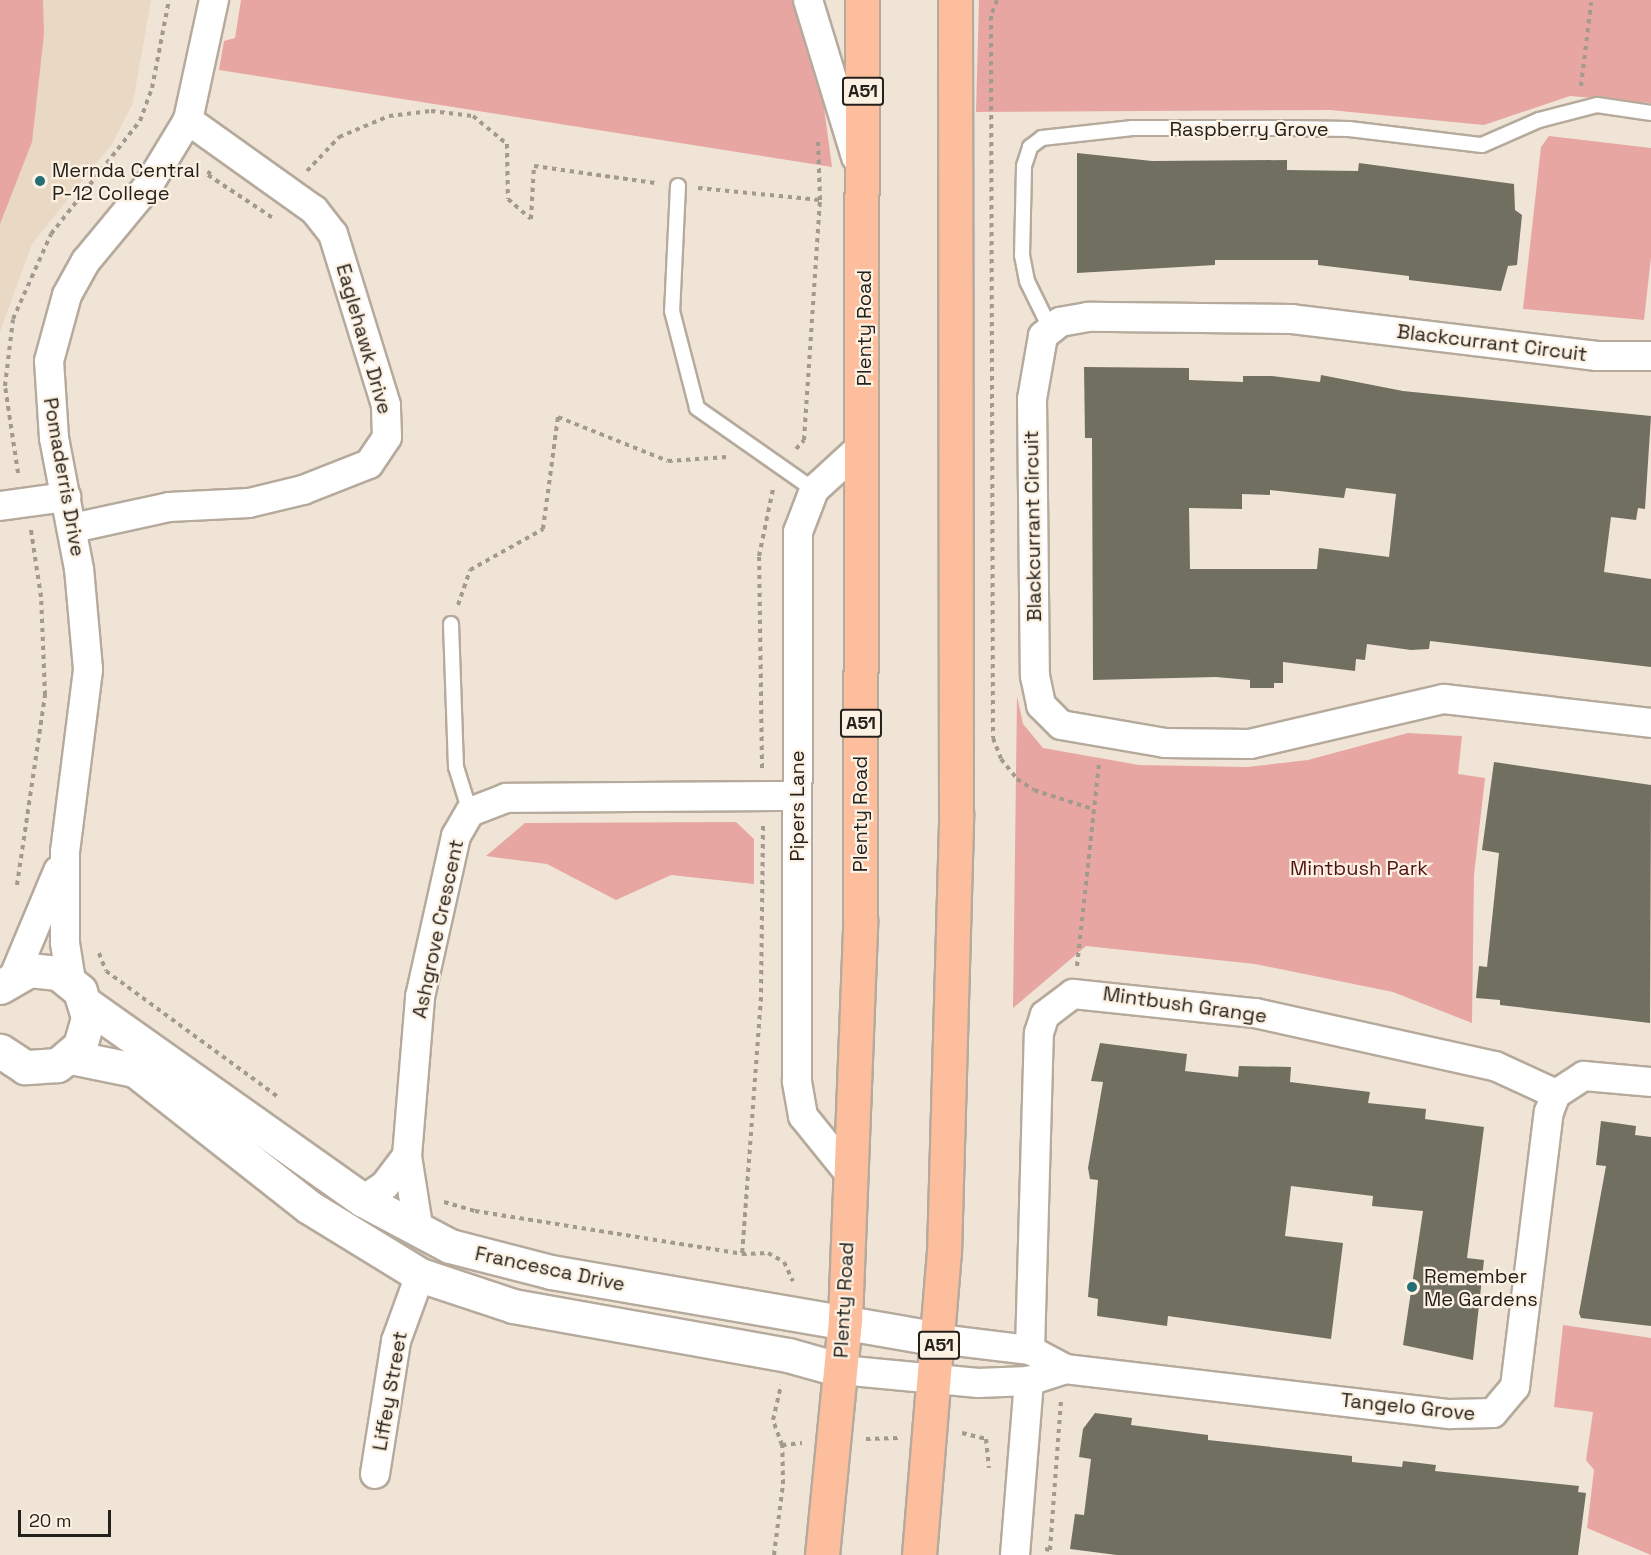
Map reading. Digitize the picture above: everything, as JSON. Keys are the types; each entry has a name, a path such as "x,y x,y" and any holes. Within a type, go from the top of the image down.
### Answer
{"highway":[{"name":"Plenty Road","path":"822,1555 835,1441 845,1320 860,921 864,182 862,0"},
{"name":"A51","path":"919,1555 939,1339 956,813 955,0"}],"street":[{"name":"Pomaderris Drive","path":"79,992 64,942 65,852 88,669 73,528 54,438 49,361 67,295 86,261 148,186 188,120 214,0"},
{"path":"808,0 864,182"},
{"name":"Eaglehawk Drive","path":"73,528 169,507 249,503 351,474 379,452 387,437 386,405 339,252 325,221 224,144 188,120"},
{"name":"Blackcurrant Circuit","path":"1651,356 1597,356 1250,317 1088,317 1050,328 1037,347 1032,399 1037,696 1061,725 1101,734 1177,744 1250,744 1444,699 1651,723"},
{"name":"Pipers Lane","path":"849,1173 803,1116 797,1081 798,532 814,490 862,446"},
{"path":"0,506 66,497"},
{"path":"470,812 506,798 797,796"},
{"name":"Ashgrove Crescent","path":"419,1232 407,1156 420,997 456,836 470,812"},
{"name":"Pomaderris Drive","path":"5,980 65,852"},
{"name":"Francesca Drive","path":"5,980 44,969 79,992 363,1200 419,1232 516,1265 845,1320 939,1339"},
{"path":"0,1051 25,1067 41,1069 71,1057 86,1033 79,992"},
{"path":"1030,1350 1039,1033 1045,1015 1073,993"},
{"name":"Mintbush Grange","path":"1073,993 1255,1013 1495,1066 1556,1094"},
{"name":"Francesca Drive","path":"71,1057 135,1070 309,1207 420,1275 513,1306 788,1355 841,1370"},
{"path":"1556,1094 1584,1076 1651,1082"},
{"name":"Tangelo Grove","path":"939,1339 1030,1350 1065,1369 1449,1414 1493,1413 1515,1387 1549,1112 1556,1094"},
{"path":"363,1200 385,1185 407,1156"},
{"name":"Liffey Street","path":"375,1474 396,1341 420,1275"},
{"name":"Tangelo Grove","path":"841,1370 936,1380 1029,1381 1065,1369"},
{"path":"1016,1550 1029,1381"}],"lane":[{"name":"Raspberry Grove","path":"1050,328 1027,281 1022,255 1024,166 1030,147 1042,138 1132,128 1338,129 1482,145 1578,109 1597,105 1651,113"},
{"path":"678,186 672,311 698,408 814,490"},
{"path":"451,624 454,756 470,812"}],"path":[{"path":"997,0 991,16 993,738 1001,759 1017,779 1034,790 1094,809"},
{"path":"1578,109 1591,3"},
{"path":"224,144 208,175 271,221 290,193 339,137 389,116 431,111 473,116 507,144 508,200 531,219 534,166 678,186 820,200"},
{"path":"451,624 470,570 543,529 558,417 668,461 733,457"},
{"path":"765,483 773,490"},
{"path":"17,888 45,695 34,545"},
{"path":"1073,993 1101,734"},
{"path":"141,997 285,1102"},
{"path":"411,1188 474,1212 742,1254"},
{"path":"1016,1550 1049,1552 1065,1369"},
{"path":"782,1445 981,1434 988,1449 990,1481"}],"shaded area":[{"name":"Mernda Central P-12 College","path":"0,0 151,0 133,103 112,144 32,244 0,332"}],"green space":[{"path":"0,0 43,0 44,34 32,142 0,224"},
{"path":"241,0 793,0 823,100 832,167 219,70 224,41 235,38"},
{"path":"979,0 1651,0 1651,103 1570,96 1484,125 1330,110 976,112"},
{"path":"1549,136 1651,148 1651,257 1644,320 1523,309 1541,147"},
{"name":"Mintbush Park","path":"1017,696 1023,724 1043,748 1139,765 1247,767 1308,760 1408,733 1462,736 1458,774 1485,778 1474,875 1472,1023 1393,992 1255,964 1086,946 1013,1008"},
{"path":"736,822 754,839 754,884 671,875 616,900 547,864 486,856 525,823"},
{"path":"1563,1325 1651,1338 1651,1555 1587,1528 1594,1470 1586,1460 1593,1412 1554,1407"}],"building":[{"path":"1077,153 1152,161 1287,160 1287,170 1358,171 1359,163 1514,184 1515,210 1522,215 1517,265 1508,266 1501,291 1409,280 1409,276 1318,265 1318,260 1215,260 1215,265 1077,273"},
{"path":"1084,367 1189,368 1189,380 1243,382 1243,376 1272,376 1320,382 1321,375 1403,391 1651,416 1645,509 1638,508 1636,520 1611,517 1604,572 1651,579 1651,667 1430,641 1429,649 1411,650 1367,644 1365,660 1356,659 1355,671 1283,662 1283,683 1274,683 1274,688 1250,688 1250,680 1216,677 1093,680 1092,438 1085,438","holes":["1346,488 1396,494 1389,557 1319,548 1317,569 1190,569 1189,508 1242,509 1242,494 1270,495 1270,490 1344,498"]},
{"path":"1494,762 1651,785 1650,1023 1500,1005 1500,1000 1476,998 1479,966 1487,967 1499,853 1482,850"},
{"path":"1100,1043 1187,1054 1185,1071 1238,1077 1239,1066 1291,1067 1290,1082 1370,1092 1368,1103 1426,1109 1425,1119 1484,1127 1467,1258 1484,1260 1473,1360 1403,1345 1423,1211 1372,1206 1373,1196 1291,1186 1285,1236 1343,1243 1331,1339 1168,1316 1167,1326 1097,1316 1098,1299 1088,1297 1098,1180 1090,1179 1088,1168 1103,1082 1091,1081"},
{"path":"1601,1121 1636,1126 1635,1135 1651,1137 1651,1326 1581,1318 1579,1313 1606,1166 1596,1165"},
{"path":"1095,1413 1132,1418 1131,1425 1208,1435 1208,1440 1352,1456 1352,1462 1402,1467 1403,1461 1436,1465 1435,1471 1579,1486 1578,1492 1586,1493 1578,1555 1117,1555 1070,1549 1075,1514 1084,1515 1091,1459 1079,1457 1083,1429"}],"place":[{"name":"Mernda Central P-12 College","path":"40,181"},
{"name":"Remember Me Gardens","path":"1412,1287"}]}
